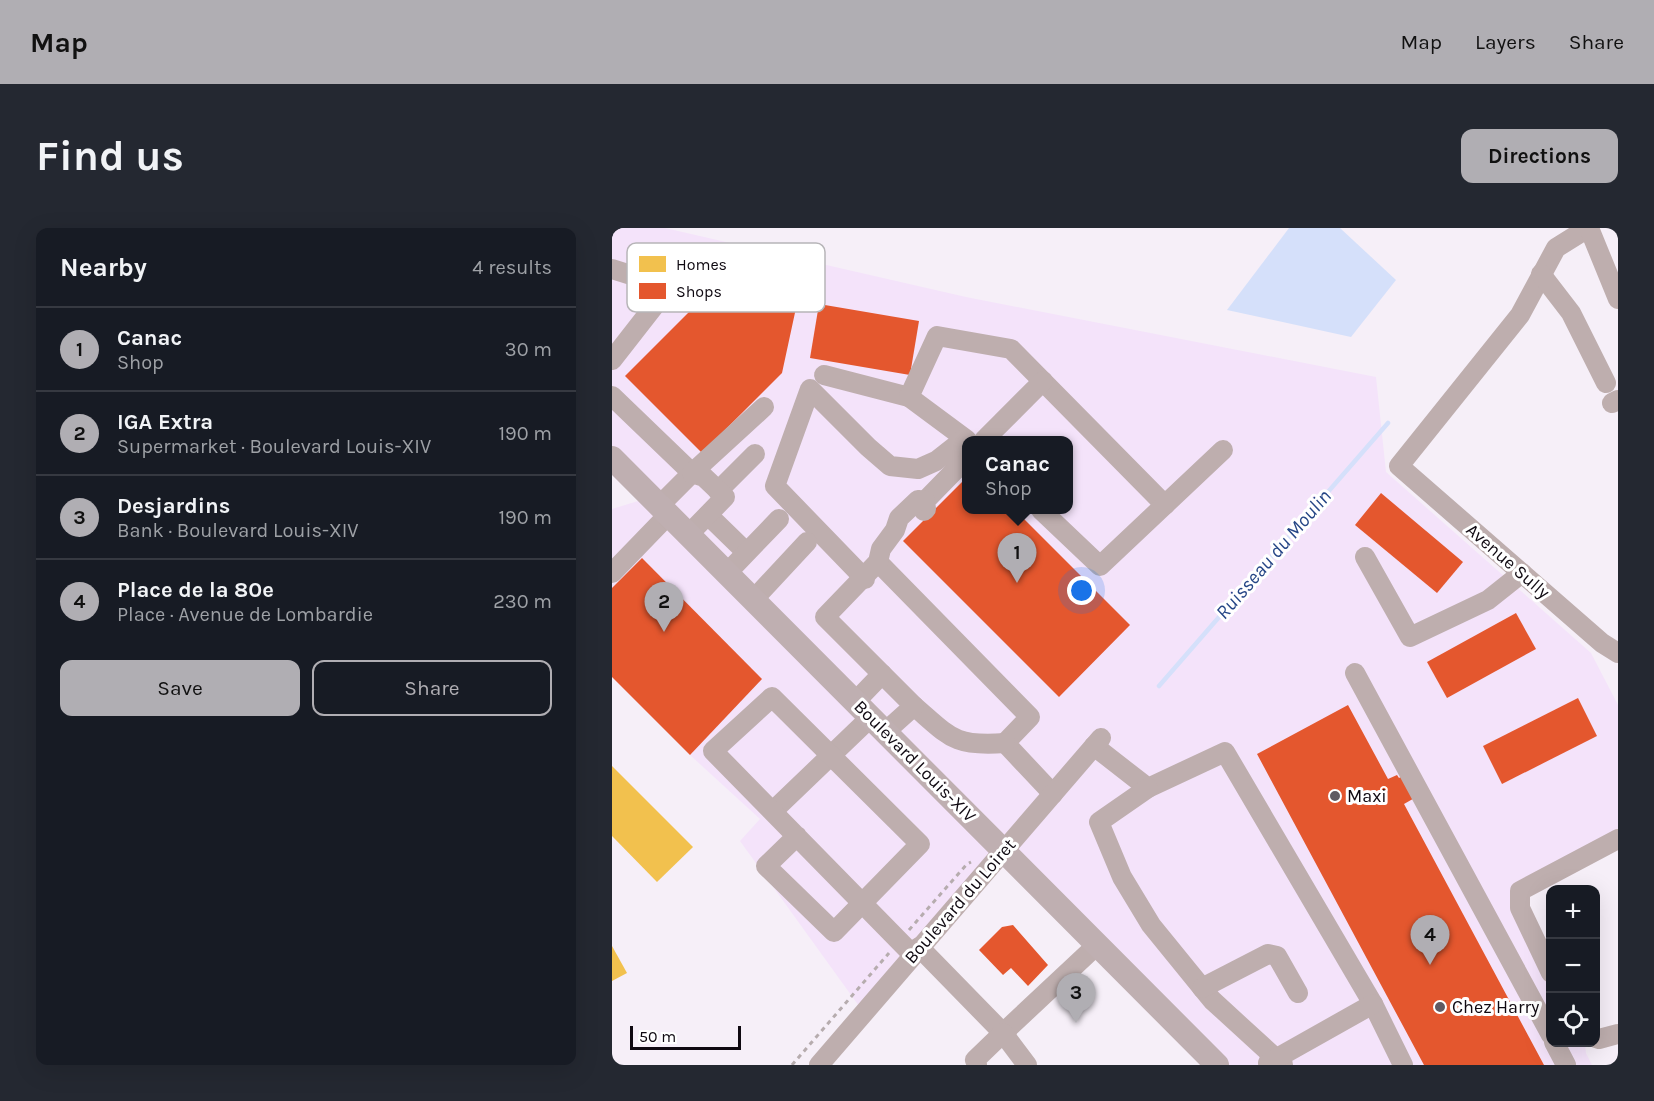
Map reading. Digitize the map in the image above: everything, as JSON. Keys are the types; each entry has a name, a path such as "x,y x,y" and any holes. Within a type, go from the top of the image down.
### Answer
{"main road":[{"name":"Boulevard Louis-XIV","path":"612,458 1217,1065"}],"street":[{"path":"1606,383 1571,313 1541,274 1556,248 1588,228 1618,299"},
{"path":"612,269 627,274"},
{"name":"Avenue Sully","path":"1541,274 1520,315 1399,466 1602,643 1618,653"},
{"path":"612,360 649,312"},
{"path":"909,397 937,336 1011,349 1165,505"},
{"path":"824,375 909,397 966,436"},
{"path":"977,436 1043,381"},
{"path":"865,579 775,486 810,389 868,447 890,465 918,469 962,446"},
{"path":"612,396 692,473 704,477 724,497 689,534"},
{"path":"614,567 692,473 764,407"},
{"path":"1045,514 1100,566 1223,450"},
{"path":"718,491 755,454"},
{"path":"878,562 1030,717 1005,743 969,744 951,738 914,706 825,617 865,579 878,562 881,549 895,530 899,518 918,500 925,501 962,463"},
{"path":"708,514 747,552"},
{"path":"727,573 778,519"},
{"path":"754,599 807,542"},
{"path":"1365,557 1410,637 1488,600 1522,573"},
{"path":"1355,673 1546,1026"},
{"path":"871,717 882,674"},
{"path":"797,836 766,866 834,932 862,902 920,844 772,697 713,751 773,812 797,836 862,902 1003,1033 1027,1065"},
{"path":"773,812 871,717 914,706"},
{"name":"Boulevard du Loiret","path":"819,1065 1097,742 1148,788"},
{"path":"1005,743 1053,794"},
{"path":"1373,1004 1275,1062 1212,1000 1151,925 1122,877 1099,822 1148,788 1225,752 1373,1004 1403,1065"},
{"path":"1546,963 1520,908 1520,891 1618,839"},
{"path":"977,1065 975,1060 1098,944"},
{"path":"1202,988 1268,954 1278,956 1298,993"},
{"path":"1600,1039 1618,1034"},
{"path":"1557,1047 1566,1065"}],"shaded area":[{"path":"612,228 665,228 730,243 627,243 627,312 825,312 825,265 966,297 1376,377 1386,472 1591,653 1618,705 1618,838 1520,891 1546,962 1546,1047 1585,1047 1592,1065 1217,1065 1002,850 864,1013 740,841 760,819 690,755 612,677 612,509 651,497 612,458"}],"water":[{"path":"1289,228 1340,228 1396,280 1351,337 1227,310"}],"building: Homes":[{"path":"612,766 693,847 657,882 612,836"},
{"path":"612,946 627,973 612,981"}],"building: Shops":[{"path":"825,305 919,321 910,375 810,358 818,312 825,312"},
{"path":"689,312 795,312 782,373 702,453 625,376"},
{"path":"962,482 962,514 1019,514 1130,625 1059,697 903,541"},
{"path":"1381,493 1463,562 1437,593 1355,525"},
{"path":"642,558 762,679 690,755 612,677 612,588"},
{"path":"1516,613 1536,649 1447,698 1427,662"},
{"path":"1578,698 1597,736 1502,784 1483,746"},
{"path":"1348,705 1388,779 1397,775 1399,778 1406,774 1418,796 1404,804 1544,1065 1424,1065 1257,754"},
{"path":"1013,925 1048,965 1028,986 1011,968 1003,975 979,950 1002,927"}],"waterway":[{"name":"Ruisseau du Moulin","path":"1159,686 1388,423"}],"place":[{"name":"Canac","path":"1017,583"},
{"name":"IGA Extra","path":"664,632"},
{"name":"Maxi","path":"1335,796"},
{"name":"Place de la 80e","path":"1430,965"},
{"name":"Chez Harry","path":"1440,1007"},
{"name":"Desjardins","path":"1076,1023"}]}
